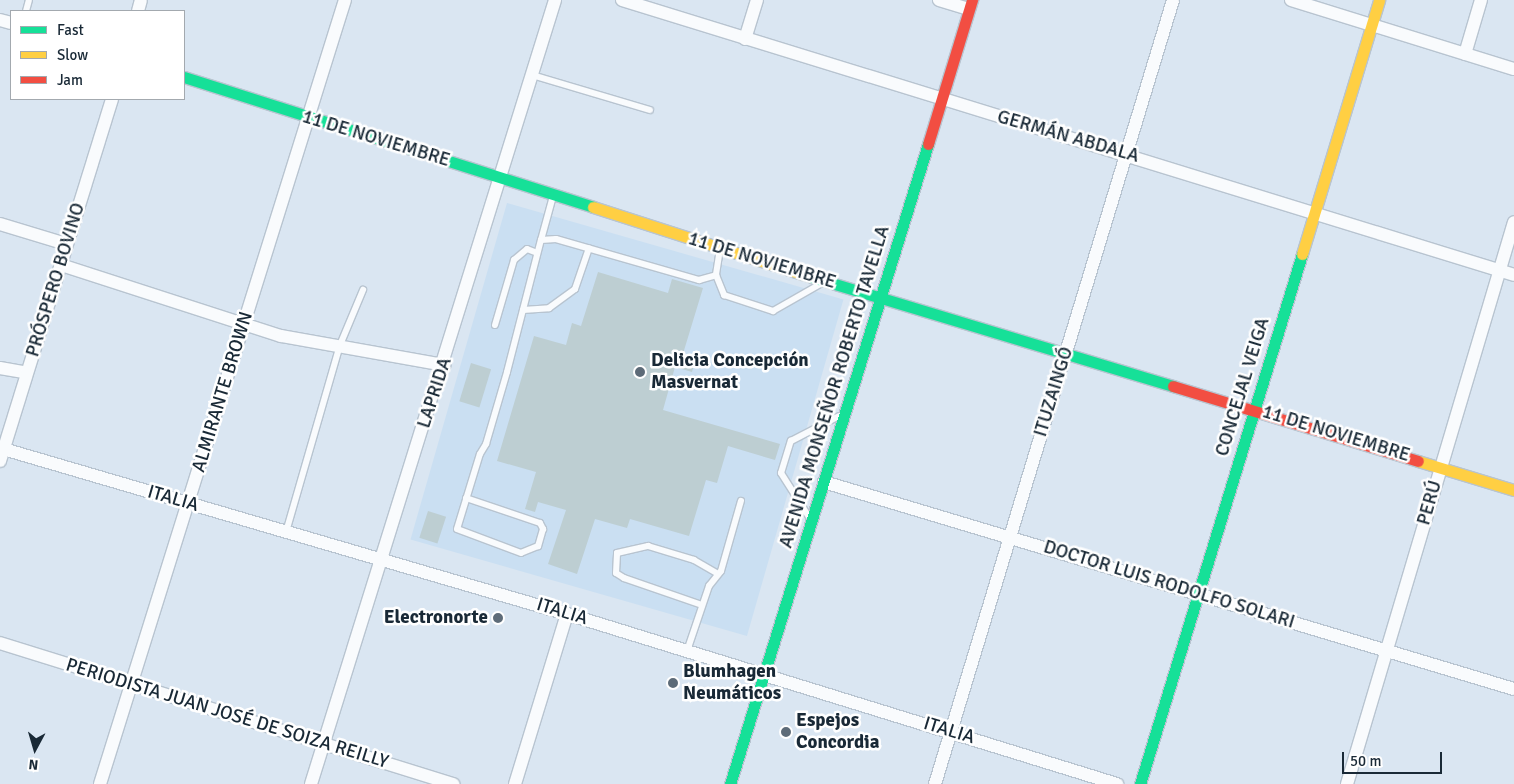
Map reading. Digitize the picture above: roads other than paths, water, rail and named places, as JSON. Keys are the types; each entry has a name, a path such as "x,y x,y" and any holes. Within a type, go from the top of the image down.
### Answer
{"street":[{"name":"ALMIRANTE BROWN","path":"100,784 129,683 189,503 345,0"},
{"name":"LAPRIDA","path":"311,784 380,560 444,365 555,0"},
{"name":"GERMÁN ABDALA","path":"622,0 941,101 1128,154 1514,274"},
{"path":"745,39 757,0"},
{"path":"939,0 970,5"},
{"name":"ITUZAINGÓ","path":"935,784 1128,154 1173,0"},
{"path":"1291,0 1514,69"},
{"name":"CONCEJAL VEIGA","path":"1140,784 1379,0"},
{"path":"1465,54 1482,0"},
{"name":"AVENIDA MONSEÑOR ROBERTO TAVELLA","path":"730,784 882,296 970,5"},
{"name":"11 DE NOVIEMBRE","path":"185,78 825,281 882,296 1255,408 1514,490"},
{"name":"PRÓSPERO BOVINO","path":"1,453 112,100"},
{"name":"PERÚ","path":"1347,784 1514,222"},
{"path":"0,224 66,244"},
{"path":"61,265 281,336 444,365"},
{"path":"0,368 27,373"},
{"name":"ITALIA","path":"1,453 189,503 567,614 1117,784"},
{"name":"DOCTOR LUIS RODOLFO SOLARI","path":"824,482 1011,536 1514,690"},
{"path":"515,784 567,614"},
{"name":"PERIODISTA JUAN JOSÉ DE SOIZA REILLY","path":"0,643 454,784"}],"lane":[{"path":"532,75 650,110"},
{"path":"466,498 540,523 543,529 538,546 521,553 461,534 456,529 523,310 535,252 553,195"},
{"path":"540,240 556,238 699,280 716,275"},
{"path":"523,310 549,308 575,290 589,248"},
{"path":"720,248 716,275 724,295 774,311 825,281"},
{"path":"495,325 514,260 521,251 535,252"},
{"path":"286,532 340,345 363,290"},
{"path":"812,521 781,473 791,441 845,413"},
{"path":"687,651 702,605 718,574 741,501"},
{"path":"702,605 624,578 616,573 617,553 648,546 694,560 718,574"}],"place":[{"name":"Delicia Concepción Masvernat","path":"640,372"},
{"name":"Electronorte","path":"498,618"},
{"name":"Blumhagen Neumáticos","path":"673,683"},
{"name":"Espejos Concordia","path":"786,732"}]}
